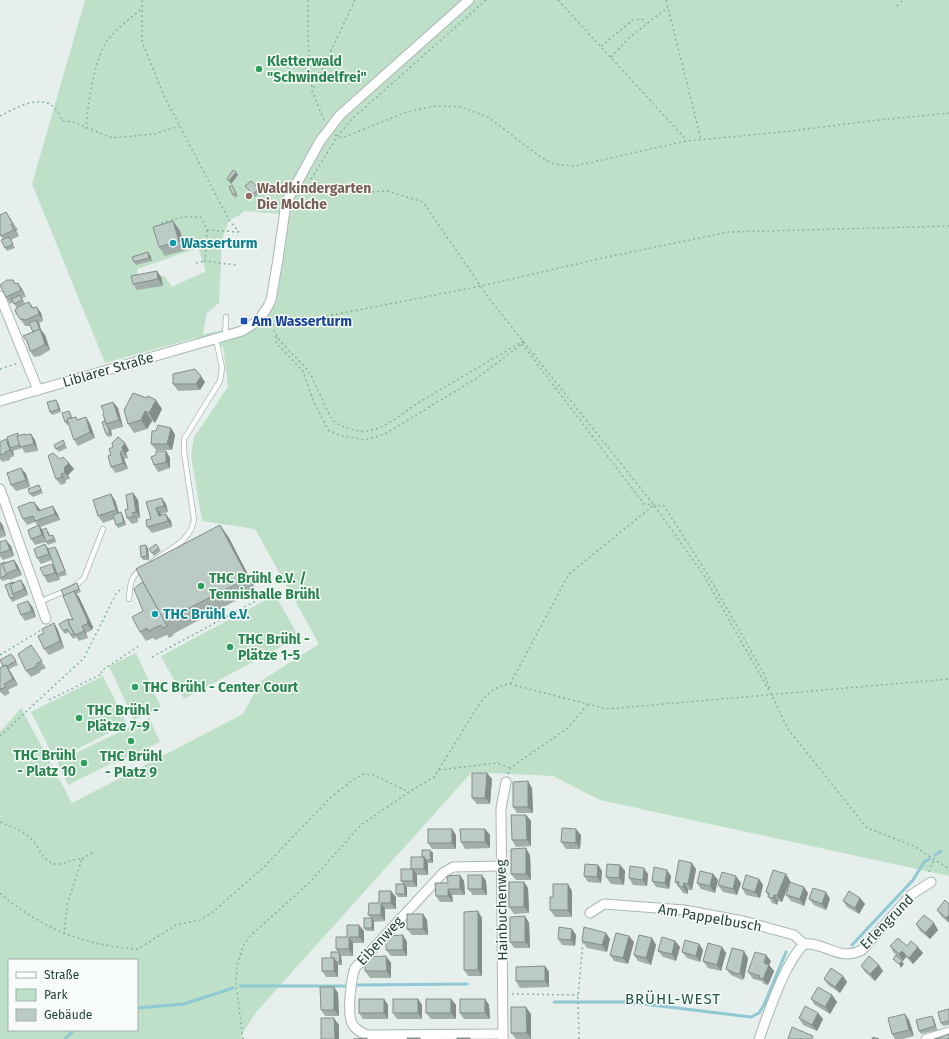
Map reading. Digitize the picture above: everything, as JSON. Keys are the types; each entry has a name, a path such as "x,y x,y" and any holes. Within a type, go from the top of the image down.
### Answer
{"street":[{"path":"261,318 268,308 272,293 286,203 328,129 340,114 469,0"},
{"path":"0,296 38,390"},
{"name":"Liblarer Straße","path":"0,401 220,337 251,327 261,318"},
{"path":"0,489 46,619"},
{"name":"Hainbuchenweg","path":"503,1036 501,808 507,779"},
{"name":"Eibenweg","path":"501,866 453,867 443,873 355,968 352,977 350,1017 357,1030 367,1035 503,1036"},
{"name":"Erlengrund","path":"804,944 812,944 839,953 852,955 862,950 911,895 931,882"},
{"name":"Am Pappelbusch","path":"590,913 604,904 684,910 743,921 794,935 804,944"},
{"path":"759,1039 772,1002 790,963 804,944"},
{"path":"926,1039 949,1032"}],"lane":[{"path":"129,599 130,584 135,573 183,540 193,528 194,519 184,452 184,439 220,381 222,368 220,337 226,317"},
{"path":"39,602 77,586 84,578 103,529"}],"path":[{"path":"142,0 142,42 165,98 229,220 238,232 207,230"},
{"path":"308,0 308,39 312,91 328,129"},
{"path":"312,91 356,0"},
{"path":"486,0 352,119 337,137 342,138 407,112 436,106 462,107 488,117 542,158 554,164 564,166 589,164 686,141 782,132 949,113"},
{"path":"558,0 686,141"},
{"path":"666,0 701,139"},
{"path":"897,6 903,0"},
{"path":"611,57 646,23 668,7"},
{"path":"86,129 93,82 105,44 113,34 142,8"},
{"path":"601,46 632,20 642,19 646,23"},
{"path":"0,116 33,101 47,103 59,113 62,121 74,122 86,129 112,138 155,134 179,126"},
{"path":"372,192 387,191 423,202 481,286 654,505 703,574 771,694 788,729 867,828 914,846 928,854 949,870"},
{"path":"161,223 183,217 201,217 207,230 205,260"},
{"path":"261,318 272,325 281,325 481,286 682,241 729,232 949,226"},
{"path":"196,263 205,260 236,265"},
{"path":"272,325 276,336 285,348 309,373 321,393 333,421 344,427 366,432 382,427 422,400 467,376 523,341"},
{"path":"276,336 276,343 303,371 313,400 328,430 339,435 365,440 385,434 477,378 522,344 523,341"},
{"path":"522,344 644,504 664,506 708,575 764,674 771,694"},
{"path":"0,369 27,360"},
{"path":"510,684 569,574 654,505"},
{"path":"0,736 84,658 117,592 130,584"},
{"path":"152,657 274,591"},
{"path":"0,655 46,628 46,619"},
{"path":"49,700 102,674 101,671 139,646"},
{"path":"243,1039 236,984 237,966 243,946 251,935 309,882 361,825 409,792 434,777 446,756 488,693 499,686 510,684 607,709 949,679"},
{"path":"507,779 510,768 568,728 587,705"},
{"path":"439,770 497,763 510,768"},
{"path":"0,893 46,926 64,934 94,941 138,948 176,925 200,920 214,911 265,866 334,795 356,778 364,774 373,775 409,792"},
{"path":"0,822 19,828 24,832 46,860 51,863 64,864 74,859 82,859 95,851"},
{"path":"64,934 67,905 82,859"},
{"path":"931,882 929,872 934,859"},
{"path":"579,1039 578,996 584,934"},
{"path":"502,994 578,996"}],"green space":[{"path":"85,0 949,0 949,876 600,800 553,776 472,772 257,1011 242,1034 241,1039 0,1039 0,732 21,708 72,803 243,714 261,681 319,644 255,529 202,521 191,456 194,437 228,387 223,346 202,345 195,338 105,363 32,184","holes":["244,211 281,214 269,298 258,317 246,325 203,334 207,313 219,303 222,239 229,220 240,215","198,248 206,271 172,287 164,276 138,278 137,269"]},
{"name":"THC Brühl - Plätze 1-5","path":"275,595 299,637 184,699 161,656"},
{"name":"THC Brühl - Center Court","path":"136,653 161,707 134,720 109,666"},
{"name":"THC Brühl - Plätze 7-9","path":"103,676 127,724 55,760 31,712"},
{"path":"149,718 160,742 113,764 107,751 112,763 68,785 57,762"}],"building":[{"path":"233,170 236,172 229,181 227,179"},
{"path":"251,181 259,189 253,194 245,186"},
{"path":"232,185 236,193 233,195 229,187"},
{"path":"6,212 13,224 11,224 14,230 1,236 0,215"},
{"path":"173,221 179,241 159,247 153,227"},
{"path":"9,237 13,244 5,248 1,240"},
{"path":"148,252 149,258 134,262 132,257"},
{"path":"157,271 158,279 133,284 131,276"},
{"path":"7,280 13,280 15,284 18,283 21,290 6,297 0,285"},
{"path":"20,295 22,300 14,304 12,299"},
{"path":"29,302 32,308 37,307 39,314 26,320 20,319 15,311 17,307"},
{"path":"36,320 40,329 33,332 29,323"},
{"path":"40,329 45,344 35,350 30,351 27,341 23,336"},
{"path":"195,369 201,376 196,384 173,384 173,374"},
{"path":"133,393 147,398 148,396 156,400 149,413 145,411 141,420 128,424 124,410"},
{"path":"56,400 59,409 50,412 47,402"},
{"path":"113,402 119,420 106,424 103,414 104,412 101,406"},
{"path":"69,411 71,418 67,419 68,421 65,422 62,413"},
{"path":"76,417 77,420 86,417 90,432 74,440 67,419"},
{"path":"105,421 110,433 106,434 102,422"},
{"path":"158,425 171,428 167,444 151,444 152,431 156,431"},
{"path":"18,433 17,436 20,445 10,448 7,437"},
{"path":"31,434 34,444 20,447 17,436"},
{"path":"118,437 125,443 122,447 123,451 120,452 123,463 111,467 108,456 111,455 109,449 113,447 112,443"},
{"path":"6,439 10,450 0,455 0,442"},
{"path":"63,440 65,444 56,449 54,445"},
{"path":"156,451 166,451 166,462 154,465 151,457 156,455"},
{"path":"53,453 60,459 63,457 69,463 64,468 65,473 61,474 62,477 56,479 48,456"},
{"path":"21,468 26,480 11,485 7,473"},
{"path":"39,485 41,490 30,494 28,489"},
{"path":"133,493 136,512 132,513 134,516 127,518 125,510 128,509 126,495"},
{"path":"111,494 116,510 98,516 93,500"},
{"path":"162,498 164,506 156,508 159,516 166,514 168,521 147,527 146,520 151,519 146,502"},
{"path":"34,502 38,511 53,506 55,514 35,521 33,516 23,519 18,507"},
{"path":"121,512 124,522 116,525 113,515"},
{"path":"39,525 42,535 31,539 28,530"},
{"name":"THC Brühl e.V. / Tennishalle Brühl","path":"220,525 248,578 164,621 136,569"},
{"path":"46,528 49,536 53,535 54,539 46,542 42,530"},
{"path":"6,540 10,550 0,553 0,542"},
{"path":"45,544 49,554 37,558 34,549"},
{"path":"156,544 159,548 152,553 149,549"},
{"path":"146,545 147,556 141,557 140,546"},
{"path":"55,547 65,571 57,574 48,549"},
{"path":"14,560 17,569 6,574 2,564"},
{"path":"6,563 2,564 7,575 0,578 0,564"},
{"path":"52,564 55,573 44,576 40,568"},
{"path":"21,580 24,589 13,594 10,584"},
{"path":"143,582 167,626 163,628 161,625 148,631 147,628 140,632 132,617 143,611 134,589"},
{"path":"14,583 10,584 15,597 10,598 5,585"},
{"path":"77,583 79,589 64,596 61,590"},
{"path":"74,591 88,621 87,624 82,626 84,631 75,635 68,622 70,619 73,620 63,596"},
{"path":"28,601 32,611 21,615 17,605"},
{"path":"68,619 74,634 71,635 67,629 63,631 59,624"},
{"path":"54,623 60,641 44,649 38,636 44,633 42,629"},
{"path":"31,645 42,661 36,664 37,666 26,671 18,654"},
{"path":"11,654 16,661 7,666 3,666 0,660"},
{"path":"6,665 13,679 4,684 6,687 0,689 0,668"},
{"path":"472,773 487,773 485,798 472,798"},
{"path":"528,781 528,807 513,807 513,782"},
{"path":"511,815 526,815 527,840 512,840"},
{"path":"562,828 576,829 576,843 561,842"},
{"path":"428,829 452,829 452,843 428,843"},
{"path":"460,829 485,829 485,842 461,842"},
{"path":"526,848 526,874 511,874 511,849"},
{"path":"422,850 430,850 431,860 426,860 422,857"},
{"path":"411,857 424,857 424,869 411,869"},
{"path":"679,860 692,863 688,884 684,883 683,887 678,886 679,882 675,882"},
{"path":"585,864 598,865 597,877 584,876"},
{"path":"607,864 620,865 619,878 606,877"},
{"path":"630,866 644,868 643,880 629,878"},
{"path":"654,867 667,870 665,883 652,881"},
{"path":"401,869 413,869 413,881 401,881"},
{"path":"773,870 786,874 777,896 774,895 773,898 768,897 769,893 766,892"},
{"path":"700,871 713,874 710,886 697,883"},
{"path":"722,872 736,876 733,889 718,885"},
{"path":"460,875 460,889 448,889 448,896 436,896 435,883 448,883 447,876"},
{"path":"468,875 482,875 482,889 468,889"},
{"path":"746,875 759,879 755,892 742,888"},
{"path":"509,882 524,882 524,907 509,907"},
{"path":"790,882 804,887 800,899 786,895"},
{"path":"396,884 404,884 405,894 396,894"},
{"path":"553,884 568,884 568,910 550,910 550,897 553,897"},
{"path":"813,888 826,892 822,904 809,899"},
{"path":"379,891 391,891 391,903 381,903 381,915 368,915 369,903 379,903"},
{"path":"849,891 860,898 855,908 843,901"},
{"path":"945,900 949,904 949,915 946,918 937,910"},
{"path":"478,911 478,970 464,970 464,912"},
{"path":"407,914 423,914 423,929 407,929"},
{"path":"924,915 934,923 925,933 916,924"},
{"path":"525,916 525,942 510,942 510,917"},
{"path":"364,918 372,918 372,928 364,928"},
{"path":"347,925 359,925 359,937 349,937 349,949 336,949 336,937 347,937"},
{"path":"559,927 572,929 571,940 558,939"},
{"path":"584,927 606,933 602,945 582,941"},
{"path":"616,933 629,936 623,958 610,955"},
{"path":"403,935 403,950 386,950 386,936"},
{"path":"639,935 652,938 646,958 634,955"},
{"path":"662,937 675,941 672,954 658,951"},
{"path":"898,938 907,946 911,941 918,947 909,958 902,951 899,954 890,946"},
{"path":"685,940 699,944 696,956 682,952"},
{"path":"708,943 722,947 717,965 703,961"},
{"path":"732,948 744,951 740,973 737,974 726,969"},
{"path":"331,952 339,952 340,962 336,962 334,958 331,958"},
{"path":"755,952 766,955 764,963 769,965 763,979 759,978 760,976 748,972"},
{"path":"896,955 902,961 899,964 893,959"},
{"path":"386,956 387,971 365,971 365,957"},
{"path":"869,956 879,965 870,974 861,966"},
{"path":"322,958 334,958 334,971 322,971"},
{"path":"545,966 545,981 516,981 516,967"},
{"path":"831,968 843,976 835,987 824,979"},
{"path":"320,987 334,987 334,1010 321,1010"},
{"path":"818,987 832,995 825,1007 811,999"},
{"path":"359,999 384,999 384,1013 359,1013"},
{"path":"393,999 418,999 418,1013 393,1013"},
{"path":"426,999 451,999 451,1013 426,1013"},
{"path":"460,999 485,999 485,1013 460,1013"},
{"path":"805,1006 818,1013 812,1025 799,1018"},
{"path":"511,1007 526,1007 527,1033 511,1033"},
{"path":"949,1009 949,1021 941,1023 938,1012"},
{"path":"905,1014 909,1030 892,1034 888,1018"},
{"path":"932,1016 935,1026 919,1031 916,1020"},
{"path":"321,1018 334,1018 335,1039 321,1039"},
{"path":"792,1027 813,1036 812,1039 788,1039"},
{"path":"949,1034 949,1039 934,1039"},
{"path":"420,1038 420,1039 407,1039"},
{"path":"470,1038 470,1039 457,1039"}],"waterway":[{"path":"935,855 941,851"},
{"path":"852,945 913,880 924,862 929,859"},
{"path":"554,1002 627,1002 751,1017 759,1013 764,1005 786,952"},
{"path":"357,985 467,984"},
{"path":"240,986 345,986"},
{"path":"138,1008 184,1004 233,988"},
{"path":"65,1039 73,1031"}],"place":[{"name":"Kletterwald \"Schwindelfrei\"","path":"259,69"},
{"name":"Waldkindergarten Die Molche","path":"249,196"},
{"name":"Wasserturm","path":"173,243"},
{"name":"Am Wasserturm","path":"244,321"},
{"name":"THC Brühl e.V. / Tennishalle Brühl","path":"201,586"},
{"name":"THC Brühl e.V.","path":"155,614"},
{"name":"THC Brühl - Plätze 1-5","path":"230,647"},
{"name":"THC Brühl - Center Court","path":"135,687"},
{"name":"THC Brühl - Plätze 7-9","path":"79,718"},
{"name":"THC Brühl - Platz 9","path":"131,741"},
{"name":"THC Brühl - Platz 10","path":"84,763"}],"district":[{"name":"BRÜHL-WEST","path":"673,999"}]}
